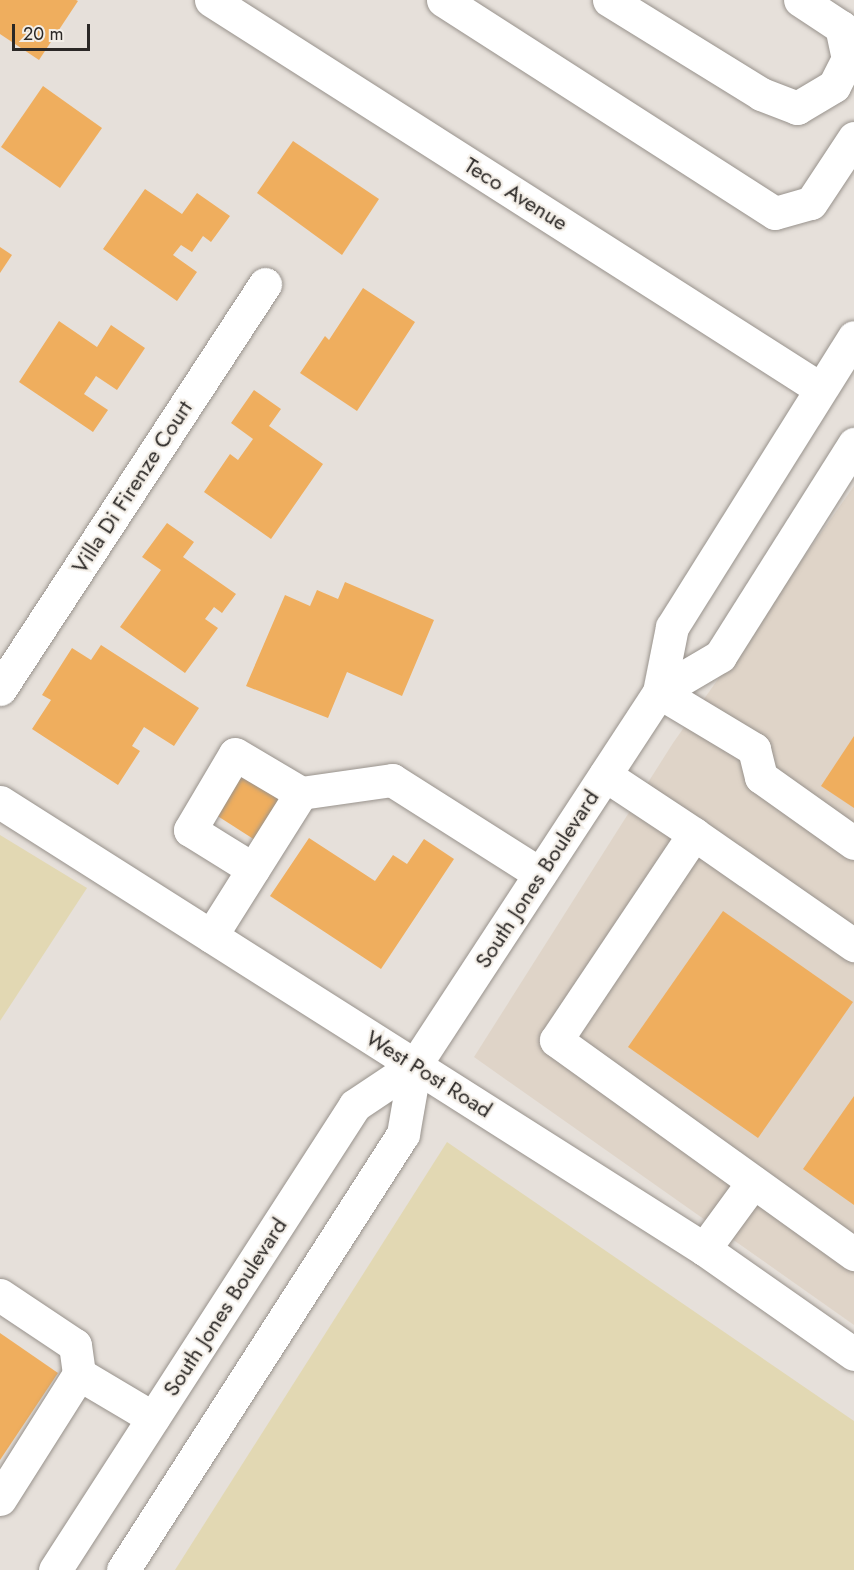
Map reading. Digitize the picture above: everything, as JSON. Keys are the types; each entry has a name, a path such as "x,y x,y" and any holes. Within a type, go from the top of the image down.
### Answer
{"main road":[{"name":"Teco Avenue","path":"211,0 821,389"},
{"path":"443,0 775,213 811,203 854,138"},
{"path":"609,0 761,94 797,108 834,86 848,59 841,27 800,0"},
{"name":"Villa Di Firenze Court","path":"0,690 265,284"},
{"name":"South Jones Boulevard","path":"56,1570 356,1105 415,1065 659,692 672,627 854,337"},
{"name":"South Jones Boulevard","path":"659,692 720,656 851,455"},
{"path":"659,692 754,749 761,777 854,843"},
{"path":"253,869 190,830 236,754 301,793 393,780 540,874"},
{"path":"605,775 854,945"},
{"path":"211,936 301,793"},
{"name":"West Post Road","path":"0,802 704,1249 854,1354"},
{"path":"694,834 556,1040 854,1254"},
{"name":"South Jones Boulevard","path":"123,1570 403,1134 415,1065"},
{"path":"704,1249 753,1182"},
{"path":"0,1295 75,1345 79,1374 0,1499"},
{"path":"79,1374 153,1418"}],"shaded area":[{"path":"854,486 854,1325 474,1057 673,743"}],"sand":[{"path":"0,835 87,888 0,1021"},
{"path":"447,1142 854,1421 854,1570 175,1570"}],"building":[{"path":"0,0 78,1 39,60 0,34"},
{"path":"43,86 102,128 60,188 1,147"},
{"path":"293,141 379,199 342,255 257,193"},
{"path":"145,189 182,214 197,193 230,216 211,242 203,236 192,252 181,245 173,255 197,272 177,301 103,249"},
{"path":"0,247 12,255 0,273"},
{"path":"363,288 415,322 357,411 300,373 325,336 329,340"},
{"path":"59,321 97,347 111,325 145,348 117,390 96,376 84,394 108,410 93,432 19,382"},
{"path":"254,390 281,409 269,426 323,464 271,539 204,492 230,454 238,460 253,439 231,423"},
{"path":"167,523 194,542 183,557 236,594 222,613 214,607 205,619 218,628 185,673 120,627 161,570 142,557"},
{"path":"345,582 434,620 402,696 347,672 328,718 246,686 285,595 310,606 317,590 338,599"},
{"path":"101,645 199,708 174,746 144,727 132,746 140,751 118,785 32,729 51,700 42,695 72,648 91,660"},
{"path":"854,736 854,808 821,786"},
{"path":"245,770 284,795 255,840 216,815"},
{"path":"309,838 375,881 393,855 407,864 424,839 454,859 381,969 270,896"},
{"path":"723,911 853,1002 758,1138 628,1047"},
{"path":"854,1096 854,1205 803,1169"},
{"path":"0,1333 58,1373 0,1460"}]}
